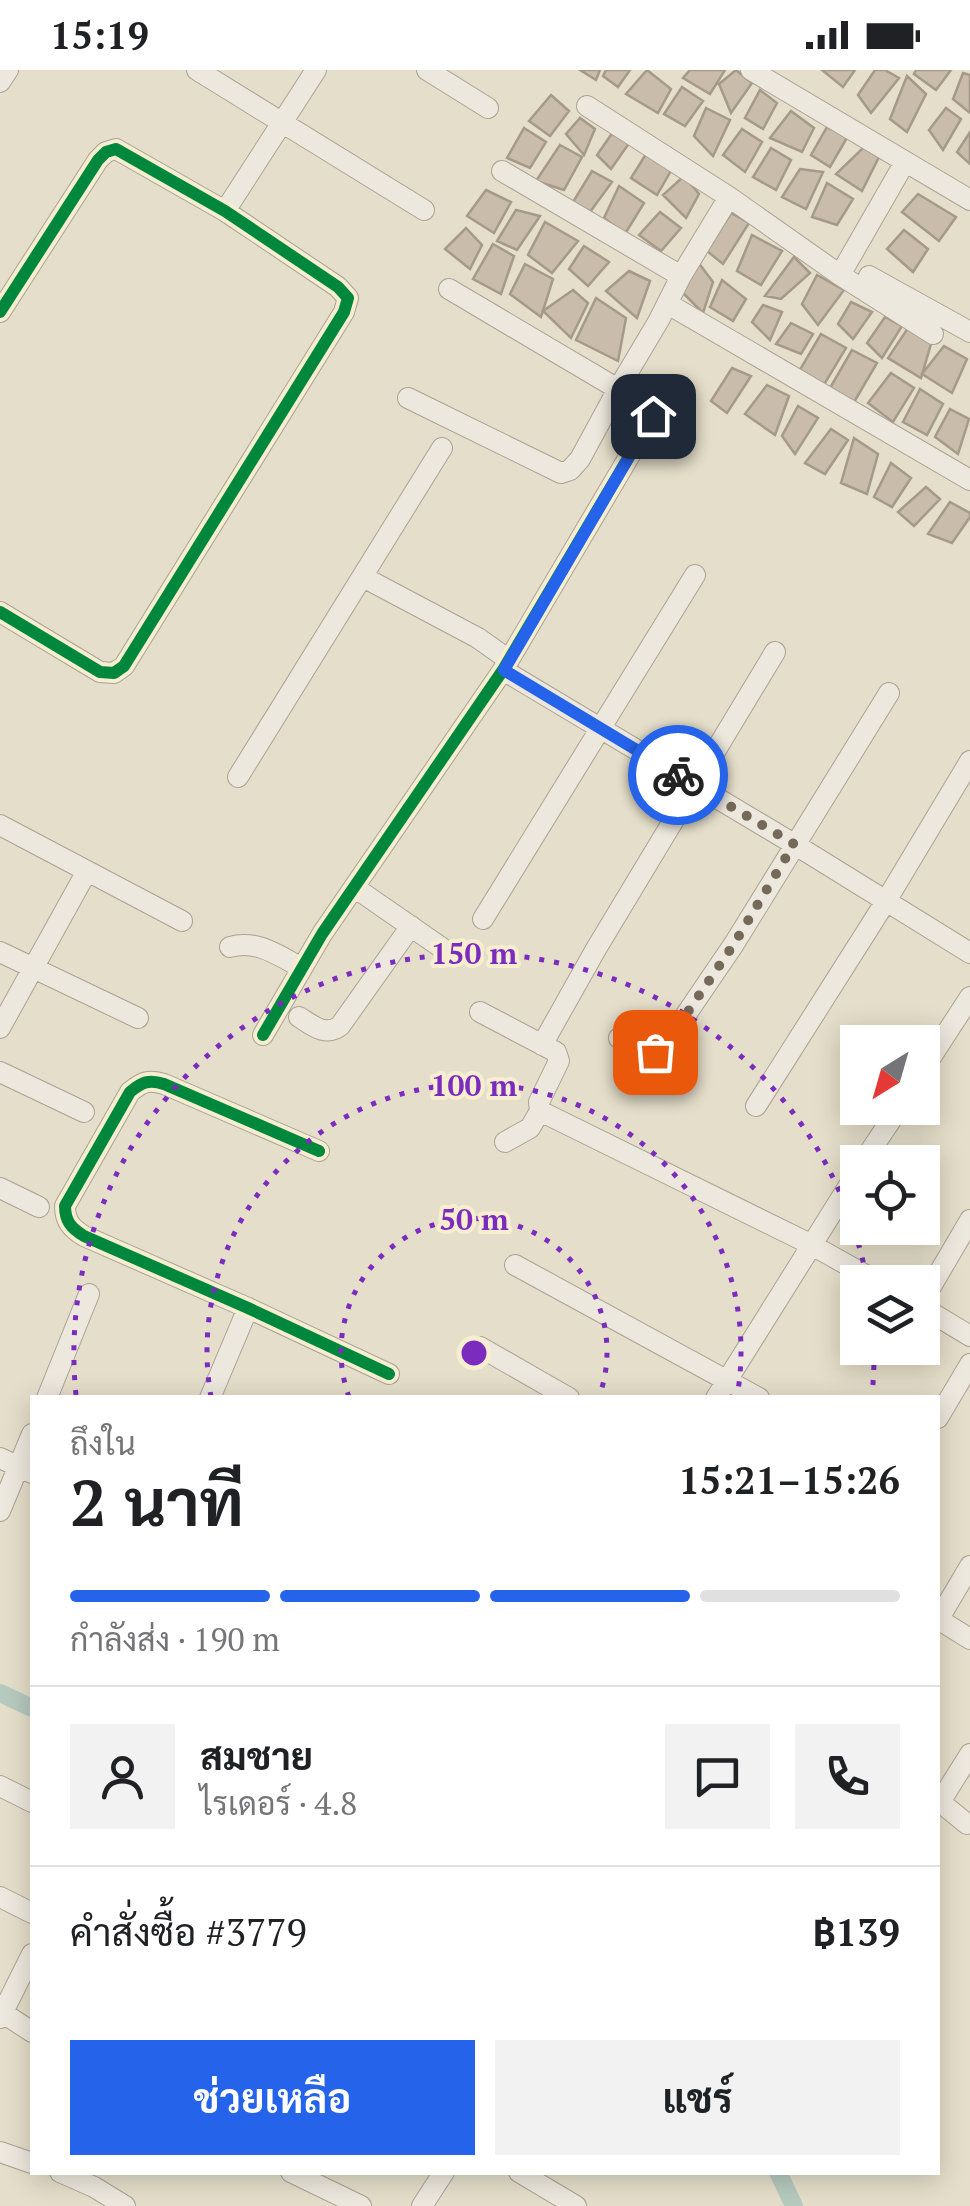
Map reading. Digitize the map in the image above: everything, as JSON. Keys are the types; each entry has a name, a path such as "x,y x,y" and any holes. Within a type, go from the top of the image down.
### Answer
{"street":[{"path":"0,82 8,70"},
{"path":"197,70 424,210"},
{"path":"225,211 316,70"},
{"path":"426,70 488,108"},
{"path":"751,70 970,200"},
{"path":"587,106 934,334"},
{"path":"0,312 98,160 116,148 225,211 338,287 348,298 344,312 124,666 114,673 100,672 0,612"},
{"path":"840,275 905,162"},
{"path":"502,171 681,276"},
{"path":"408,398 561,473 570,470 580,459 728,197"},
{"path":"869,276 970,332"},
{"path":"449,289 618,389"},
{"path":"668,304 970,480"},
{"path":"264,1035 354,887 506,665 653,416"},
{"path":"238,777 442,448"},
{"path":"483,918 695,576"},
{"path":"363,577 478,638 506,665 602,729 970,954"},
{"path":"542,1045 775,652"},
{"path":"619,1038 640,1052 655,1052 668,1041 734,944 889,693"},
{"path":"756,1106 970,761"},
{"path":"0,826 182,921"},
{"path":"0,1028 87,871"},
{"path":"354,887 454,957"},
{"path":"298,1016 324,1031 334,1031 411,926"},
{"path":"230,947 252,944 302,968"},
{"path":"0,952 138,1018"},
{"path":"940,1043 970,997"},
{"path":"480,1012 556,1052 558,1061 530,1128 505,1142"},
{"path":"0,1072 84,1112"},
{"path":"319,1151 150,1080 130,1092 65,1206 65,1217 84,1236 390,1374"},
{"path":"540,1111 848,1265"},
{"path":"0,1188 39,1207"},
{"path":"721,1389 840,1198"},
{"path":"940,1272 970,1220"},
{"path":"515,1264 721,1389 746,1395"},
{"path":"48,1395 89,1294"},
{"path":"211,1395 248,1308"},
{"path":"940,1316 970,1336"},
{"path":"480,1348 564,1395"},
{"path":"940,1415 970,1364"},
{"path":"0,1512 30,1438"},
{"path":"940,1616 970,1566"},
{"path":"940,1620 970,1639"},
{"path":"968,1824 940,1802 970,1754"},
{"path":"0,1786 30,1801"},
{"path":"0,1897 30,1912"},
{"path":"30,1958 1,2014 30,2031"},
{"path":"0,2152 30,2162"},
{"path":"67,2175 124,2206"},
{"path":"297,2175 361,2206"},
{"path":"422,2206 442,2175"},
{"path":"524,2175 576,2206"}],"building":[{"path":"580,70 600,70 596,80"},
{"path":"606,70 630,70 618,87 603,76"},
{"path":"647,70 671,89 658,113 626,94"},
{"path":"690,70 725,70 710,94 683,78"},
{"path":"736,70 752,83 731,113 719,84"},
{"path":"822,70 855,70 843,87"},
{"path":"875,70 885,70 899,78 871,113 858,95"},
{"path":"916,70 951,70 936,90 914,74"},
{"path":"963,73 970,75 970,113 953,99"},
{"path":"907,76 926,94 907,132 890,119"},
{"path":"682,87 703,101 685,126 664,114"},
{"path":"760,90 777,103 763,129 745,118"},
{"path":"551,95 569,111 550,136 529,121"},
{"path":"706,108 730,120 713,156 694,136"},
{"path":"946,108 961,119 943,150 929,130"},
{"path":"791,111 814,128 802,152 770,138"},
{"path":"580,118 595,129 584,155 566,134"},
{"path":"827,127 848,136 830,167 811,155"},
{"path":"524,128 546,142 530,168 507,158"},
{"path":"742,129 762,142 745,172 723,155"},
{"path":"613,132 634,136 611,169 597,155"},
{"path":"970,132 970,164 957,152"},
{"path":"560,145 582,157 564,190 536,181"},
{"path":"864,147 879,157 862,191 836,174"},
{"path":"771,148 791,160 776,190 753,177"},
{"path":"646,154 672,169 657,195 631,178"},
{"path":"800,169 823,172 806,209 782,197"},
{"path":"592,171 612,182 590,212 573,202"},
{"path":"684,176 699,194 686,218 663,195"},
{"path":"827,183 853,199 837,225 812,217"},
{"path":"619,186 644,203 625,234 604,218"},
{"path":"486,190 511,202 494,233 467,216"},
{"path":"918,194 956,217 939,241 902,212"},
{"path":"516,210 540,216 517,250 497,241"},
{"path":"660,212 681,228 661,251 639,235"},
{"path":"731,213 749,223 723,264 707,251"},
{"path":"545,222 578,241 552,273 528,255"},
{"path":"466,228 482,245 470,269 445,249"},
{"path":"904,230 928,249 913,272 887,249"},
{"path":"752,235 782,251 761,285 737,271"},
{"path":"493,244 514,256 501,294 473,279"},
{"path":"584,246 609,262 588,286 569,269"},
{"path":"794,257 810,273 781,299 765,296"},
{"path":"698,262 713,282 703,313 679,289"},
{"path":"525,264 553,279 541,317 510,294"},
{"path":"629,271 650,281 637,318 606,291"},
{"path":"817,275 844,290 818,325 802,304"},
{"path":"722,280 746,299 733,321 710,307"},
{"path":"573,290 588,303 571,338 543,311"},
{"path":"596,298 626,318 618,361 576,340"},
{"path":"851,302 872,312 853,339 838,324"},
{"path":"763,305 782,312 770,340 752,322"},
{"path":"885,317 902,326 882,358 867,343"},
{"path":"791,323 813,334 801,354 776,344"},
{"path":"908,328 931,344 921,378 888,358"},
{"path":"821,334 846,348 822,388 798,373"},
{"path":"944,346 967,359 952,393 922,374"},
{"path":"852,350 877,363 853,404 830,388"},
{"path":"732,368 751,376 727,413 711,401"},
{"path":"891,373 914,388 893,422 868,403"},
{"path":"767,385 789,396 775,435 745,414"},
{"path":"920,389 943,404 927,435 903,422"},
{"path":"798,406 818,418 795,454 782,436"},
{"path":"950,409 969,419 958,454 935,437"},
{"path":"831,429 848,440 825,474 805,463"},
{"path":"854,438 878,454 867,494 841,483"},
{"path":"891,463 911,478 892,507 874,497"},
{"path":"926,487 940,499 914,526 898,512"},
{"path":"950,502 970,513 952,543 928,534"}],"waterway":[{"path":"0,1693 30,1707"},
{"path":"779,2175 794,2206"}],"cycle path":[{"path":"0,312 98,160 116,149 225,211 338,287 348,298 344,312 124,666 114,673 100,672 0,612"},
{"path":"263,1035 322,934 503,670 653,416"},
{"path":"319,1151 164,1084 146,1082 130,1092 65,1206 66,1216 84,1236 389,1374"}],"way so far":[{"path":"655,1052 668,1041 734,944 794,844 678,775"}],"route":[{"path":"653,416 504,670 678,775"}]}
